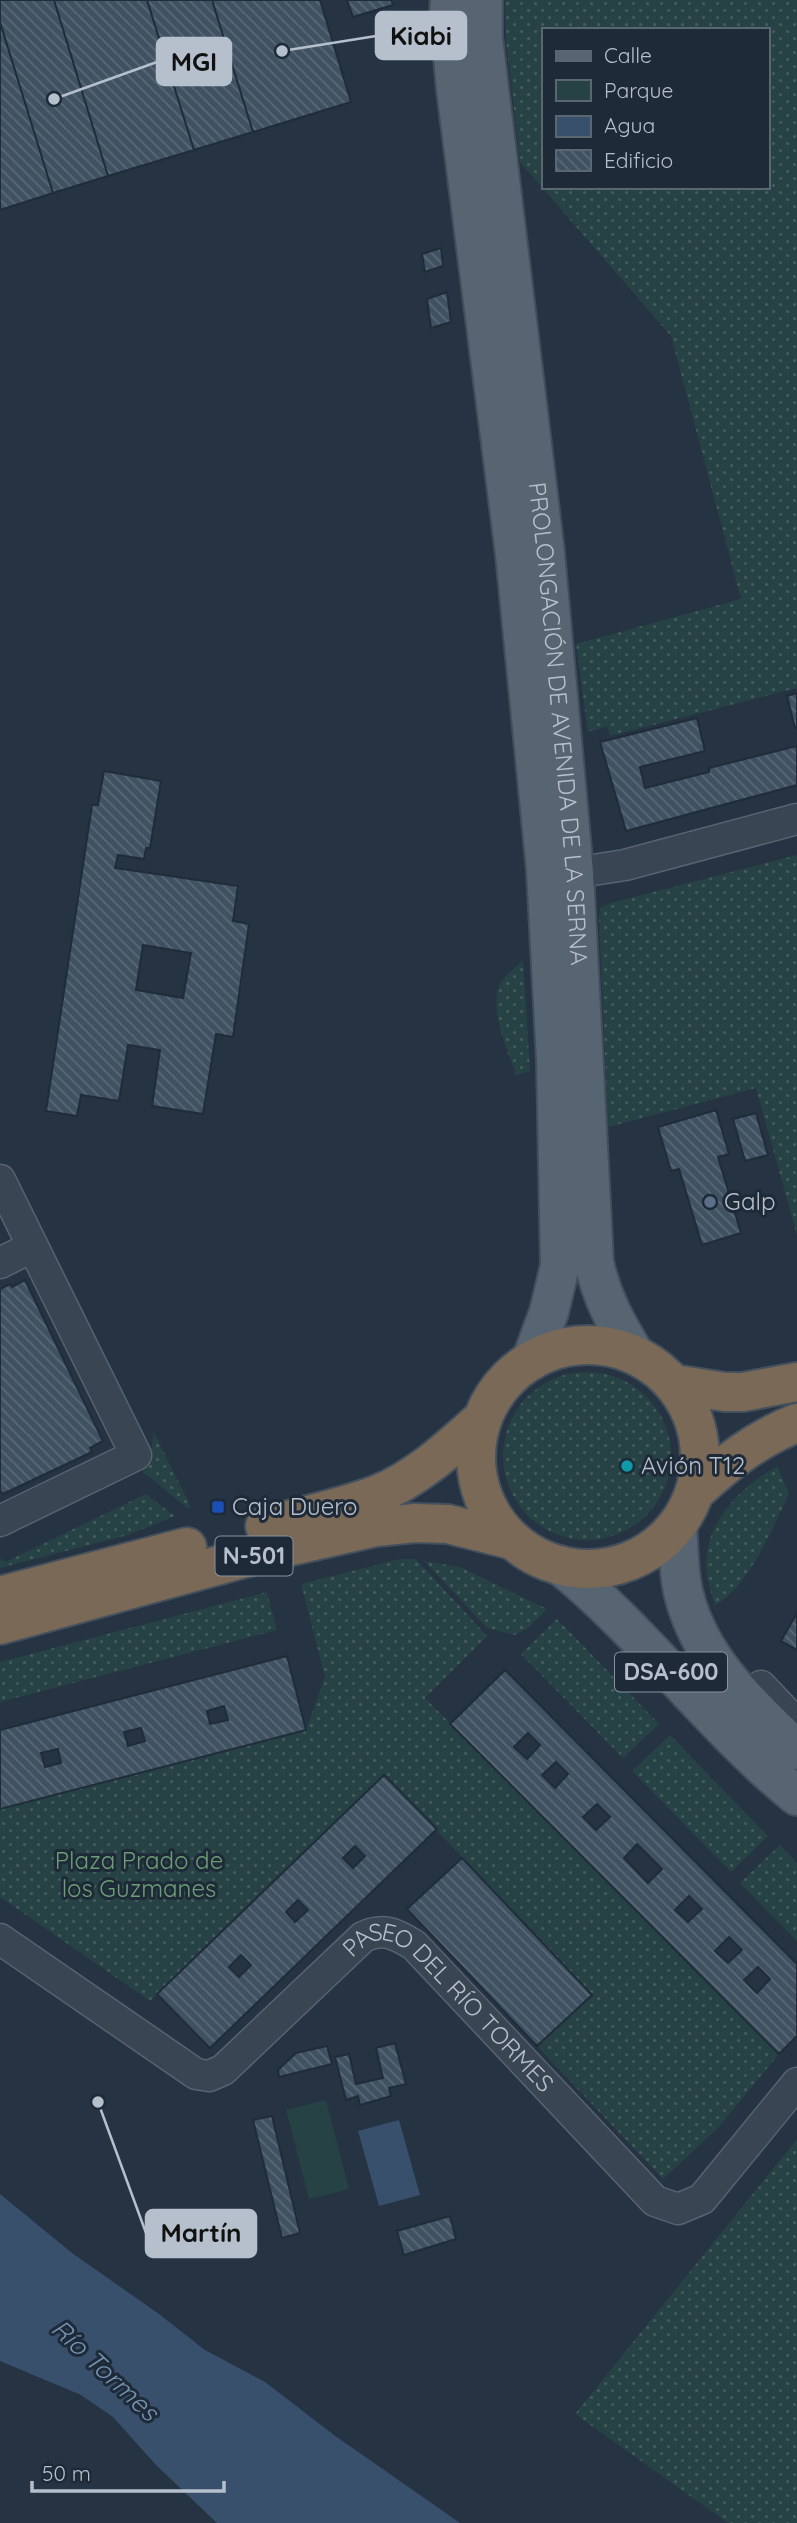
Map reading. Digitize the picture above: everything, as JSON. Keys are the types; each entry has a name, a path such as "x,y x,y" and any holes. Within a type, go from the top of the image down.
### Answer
{"highway":[{"name":"N-501","path":"686,1509 700,1470 696,1424 687,1403 674,1384 635,1355 601,1346 565,1347 531,1360 502,1385 482,1419 476,1462 479,1484 492,1514 512,1540 534,1555 560,1565 592,1569 624,1563 653,1548 738,1454 772,1433 797,1423"},
{"name":"N-501","path":"674,1384 743,1392 797,1382"},
{"name":"N-501","path":"0,1595 377,1494 411,1476 449,1449 482,1419"},
{"name":"N-501","path":"0,1625 274,1550 376,1527 415,1523 448,1524 512,1540"}],"main road":[{"path":"450,0 449,15 472,87"},
{"path":"472,87 483,38 483,0"},
{"name":"PROLONGACIÓN DE AVENIDA DE LA SERNA","path":"472,87 545,553 574,873 594,1262 598,1284 615,1322 635,1355"},
{"name":"PROLONGACIÓN DE AVENIDA DE LA SERNA","path":"472,87 545,870 556,1074 560,1266 549,1312 531,1360"},
{"name":"DSA-600","path":"686,1509 683,1594 700,1637 716,1664 742,1696 792,1783"},
{"name":"DSA-600","path":"560,1565 594,1593 748,1752 792,1783"}],"street":[{"path":"574,873 625,865 797,819"},
{"path":"0,1181 136,1455 0,1521"},
{"path":"0,1263 32,1247"},
{"path":"761,1686 797,1724"},
{"name":"PASEO DEL RÍO TORMES","path":"0,1939 196,2074 209,2076 223,2070 363,1937 373,1932 386,1931 399,1936 414,1945 655,2201 678,2208 702,2199 797,2083"}],"green space":[{"path":"505,0 797,0 797,688 610,736 607,726 588,732 576,644 741,599 671,336 543,189 769,189 769,28 542,28 542,187 520,162 506,41"},
{"path":"797,855 797,1235 756,1088 608,1127 599,916 600,908 611,903"},
{"path":"523,960 530,1071 516,1075 500,1030 496,1005 500,984"},
{"path":"587,1372 619,1378 646,1397 665,1424 671,1456 665,1488 646,1515 619,1534 587,1540 555,1534 528,1515 509,1488 503,1456 509,1424 528,1397 555,1378"},
{"path":"153,1431 191,1507 188,1509 140,1469 151,1452"},
{"path":"777,1466 789,1494 750,1570 740,1584 715,1606 706,1568 713,1532 739,1494"},
{"path":"146,1494 175,1516 128,1535 0,1568 0,1558 5,1562"},
{"name":"Plaza Prado de los Guzmanes","path":"400,1559 416,1559 487,1636 425,1698 779,2054 718,2128 663,2179 537,2046 592,1994 384,1775 150,2001 0,1897 0,1809 306,1730 325,1677 301,1584"},
{"path":"424,1561 460,1567 547,1609 528,1628 515,1635 487,1628"},
{"path":"267,1592 277,1630 0,1702 0,1662"},
{"path":"557,1619 659,1724 623,1758 521,1654"},
{"path":"670,1735 768,1836 731,1872 632,1771"},
{"path":"780,1845 797,1863 797,1941 740,1883"},
{"path":"326,2100 349,2189 309,2199 286,2110"},
{"path":"797,2139 797,2523 728,2523 575,2414"}],"water":[{"path":"399,2120 420,2195 379,2206 358,2131"},
{"name":"Río Tormes","path":"0,2194 72,2253 205,2350 265,2382 334,2435 460,2523 217,2523 156,2465 113,2417 81,2395 0,2361"}],"building":[{"path":"0,0 54,0 108,176 53,193 0,22"},
{"path":"54,0 147,0 194,150 108,176"},
{"path":"147,0 212,0 253,132 194,150"},
{"path":"212,0 320,0 351,102 253,132"},
{"path":"347,0 391,0 393,5 353,17"},
{"path":"0,22 53,193 0,210"},
{"path":"441,248 443,266 425,272 422,254"},
{"path":"447,292 451,322 431,328 427,299"},
{"path":"797,693 797,728 795,728 787,696"},
{"path":"697,718 705,751 640,767 645,788 709,772 709,768 797,746 797,785 626,831 600,742"},
{"path":"104,771 161,781 150,848 146,848 144,859 118,855 115,868 238,886 233,921 249,924 233,1037 216,1034 203,1114 152,1106 160,1050 128,1045 119,1101 81,1095 77,1116 46,1111 92,805 98,805","holes":["143,945 191,953 183,998 136,990"]},
{"name":"Galp","path":"716,1110 729,1154 718,1157 741,1233 702,1245 679,1169 671,1171 658,1127"},
{"path":"756,1113 768,1155 745,1161 733,1119"},
{"path":"25,1280 103,1441 90,1448 92,1452 3,1494 0,1491 0,1289 10,1284 12,1287"},
{"path":"797,1613 797,1650 781,1641"},
{"path":"287,1656 306,1730 0,1809 0,1730","holes":["224,1706 228,1720 210,1724 207,1711","141,1728 145,1741 128,1746 124,1732","58,1749 61,1763 45,1767 41,1753"]},
{"path":"505,1670 797,1964 797,2036 779,2054 450,1724","holes":["528,1733 540,1745 527,1759 514,1747","556,1762 568,1774 555,1788 542,1775","597,1804 610,1817 596,1830 583,1817","637,1844 662,1869 648,1883 624,1858","689,1896 702,1909 688,1922 675,1910","729,1937 742,1950 728,1963 715,1951","758,1967 770,1979 757,1993 744,1980"]},
{"path":"384,1775 437,1829 210,2048 157,1994","holes":["355,1846 365,1856 353,1868 343,1858","298,1900 308,1910 295,1922 286,1912","241,1955 251,1965 239,1977 229,1967"]},
{"path":"462,1858 592,1995 537,2046 407,1909"},
{"path":"395,2043 406,2084 389,2088 391,2096 360,2105 358,2096 346,2100 335,2057 349,2054 356,2084 383,2078 376,2048"},
{"path":"327,2046 332,2064 279,2077 278,2070 296,2053"},
{"path":"272,2116 300,2233 282,2238 253,2120"},
{"path":"450,2216 456,2239 404,2255 397,2231"}],"place":[{"name":"Kiabi","path":"282,51"},
{"name":"MGI","path":"54,99"},
{"name":"Galp","path":"710,1202"},
{"name":"Avión T12","path":"627,1466"},
{"name":"Caja Duero","path":"218,1507"},
{"name":"Martín","path":"98,2102"}]}
